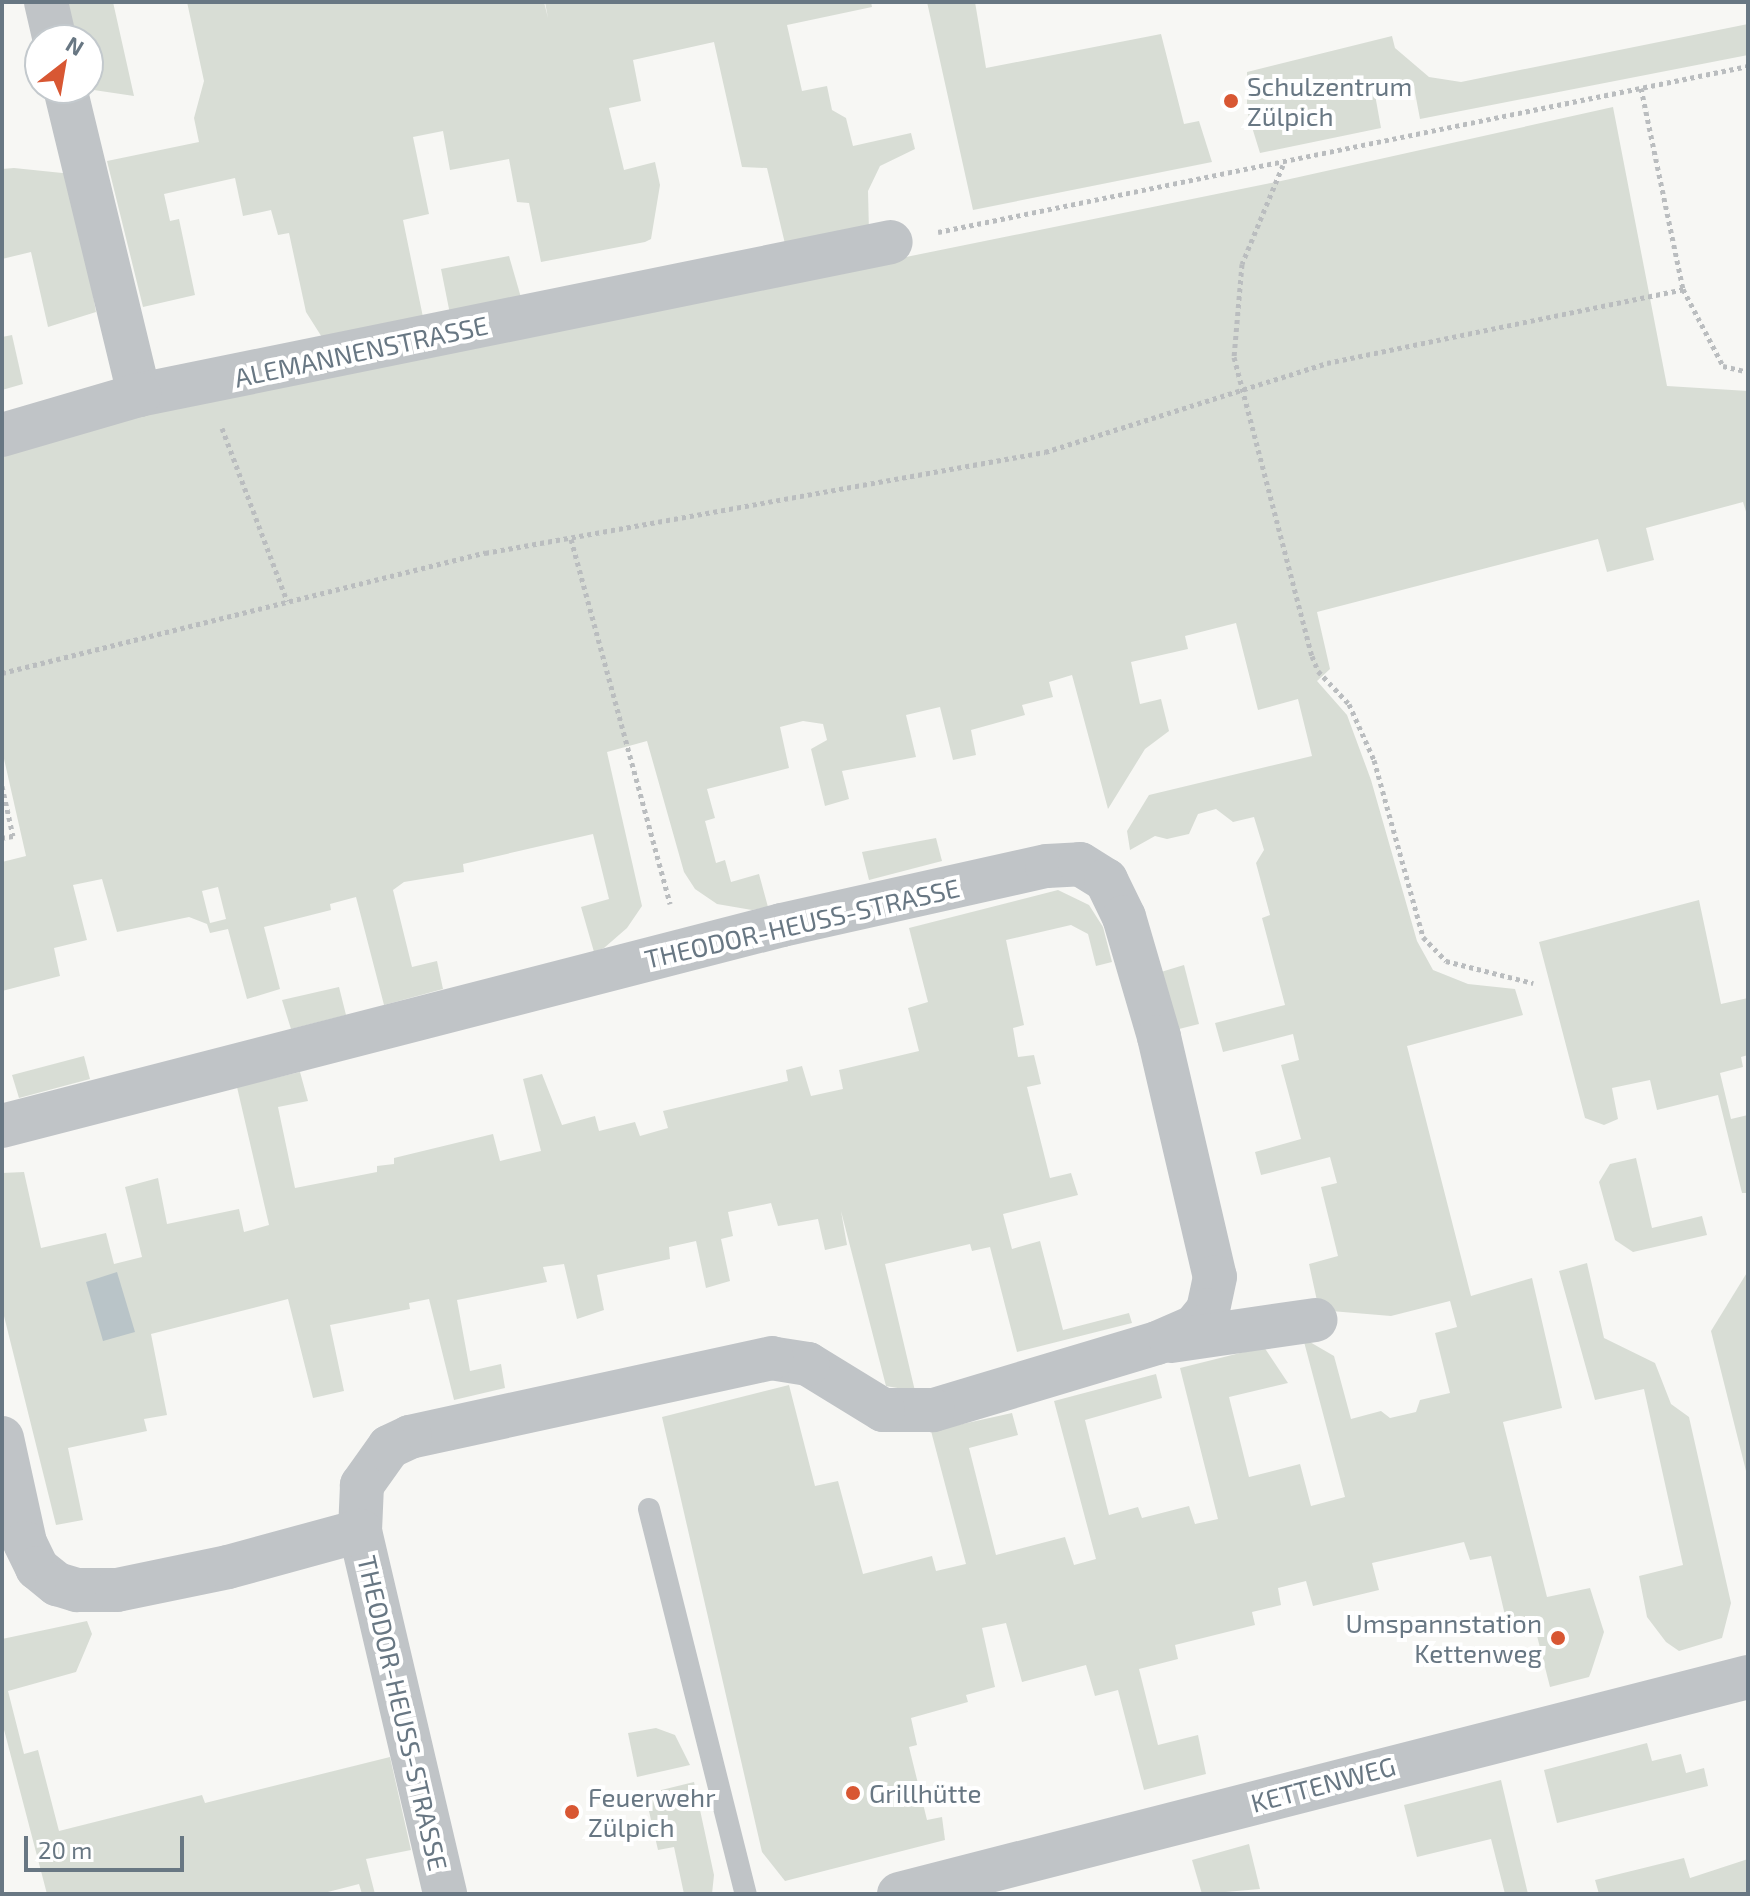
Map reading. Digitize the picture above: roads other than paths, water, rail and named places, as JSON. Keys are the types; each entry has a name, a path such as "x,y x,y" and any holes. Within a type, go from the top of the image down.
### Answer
{"street":[{"path":"46,2 51,24"},
{"path":"69,104 139,395"},
{"name":"ALEMANNENSTRASSE","path":"2,435 139,395 891,242"},
{"name":"THEODOR-HEUSS-STRASSE","path":"2,1126 683,951 1065,862 1080,864 1106,880 1124,917 1159,1037 1215,1277 1213,1300 1202,1319 1157,1343"},
{"name":"THEODOR-HEUSS-STRASSE","path":"445,1894 360,1531 359,1498 367,1473 389,1447 410,1437 772,1358 808,1364 883,1410 933,1410 1157,1343 1315,1320"},
{"name":"THEODOR-HEUSS-STRASSE","path":"2,1438 25,1543 37,1568 57,1584 77,1590 117,1590 228,1567 360,1531"},
{"name":"KETTENWEG","path":"899,1894 969,1885 1748,1677"}],"lane":[{"path":"649,1509 746,1894"}],"place":[{"name":"Schulzentrum Zülpich","path":"1231,101"},
{"name":"Umspannstation Kettenweg","path":"1558,1638"},
{"name":"Grillhütte","path":"853,1793"},
{"name":"Feuerwehr Zülpich","path":"572,1812"}]}
